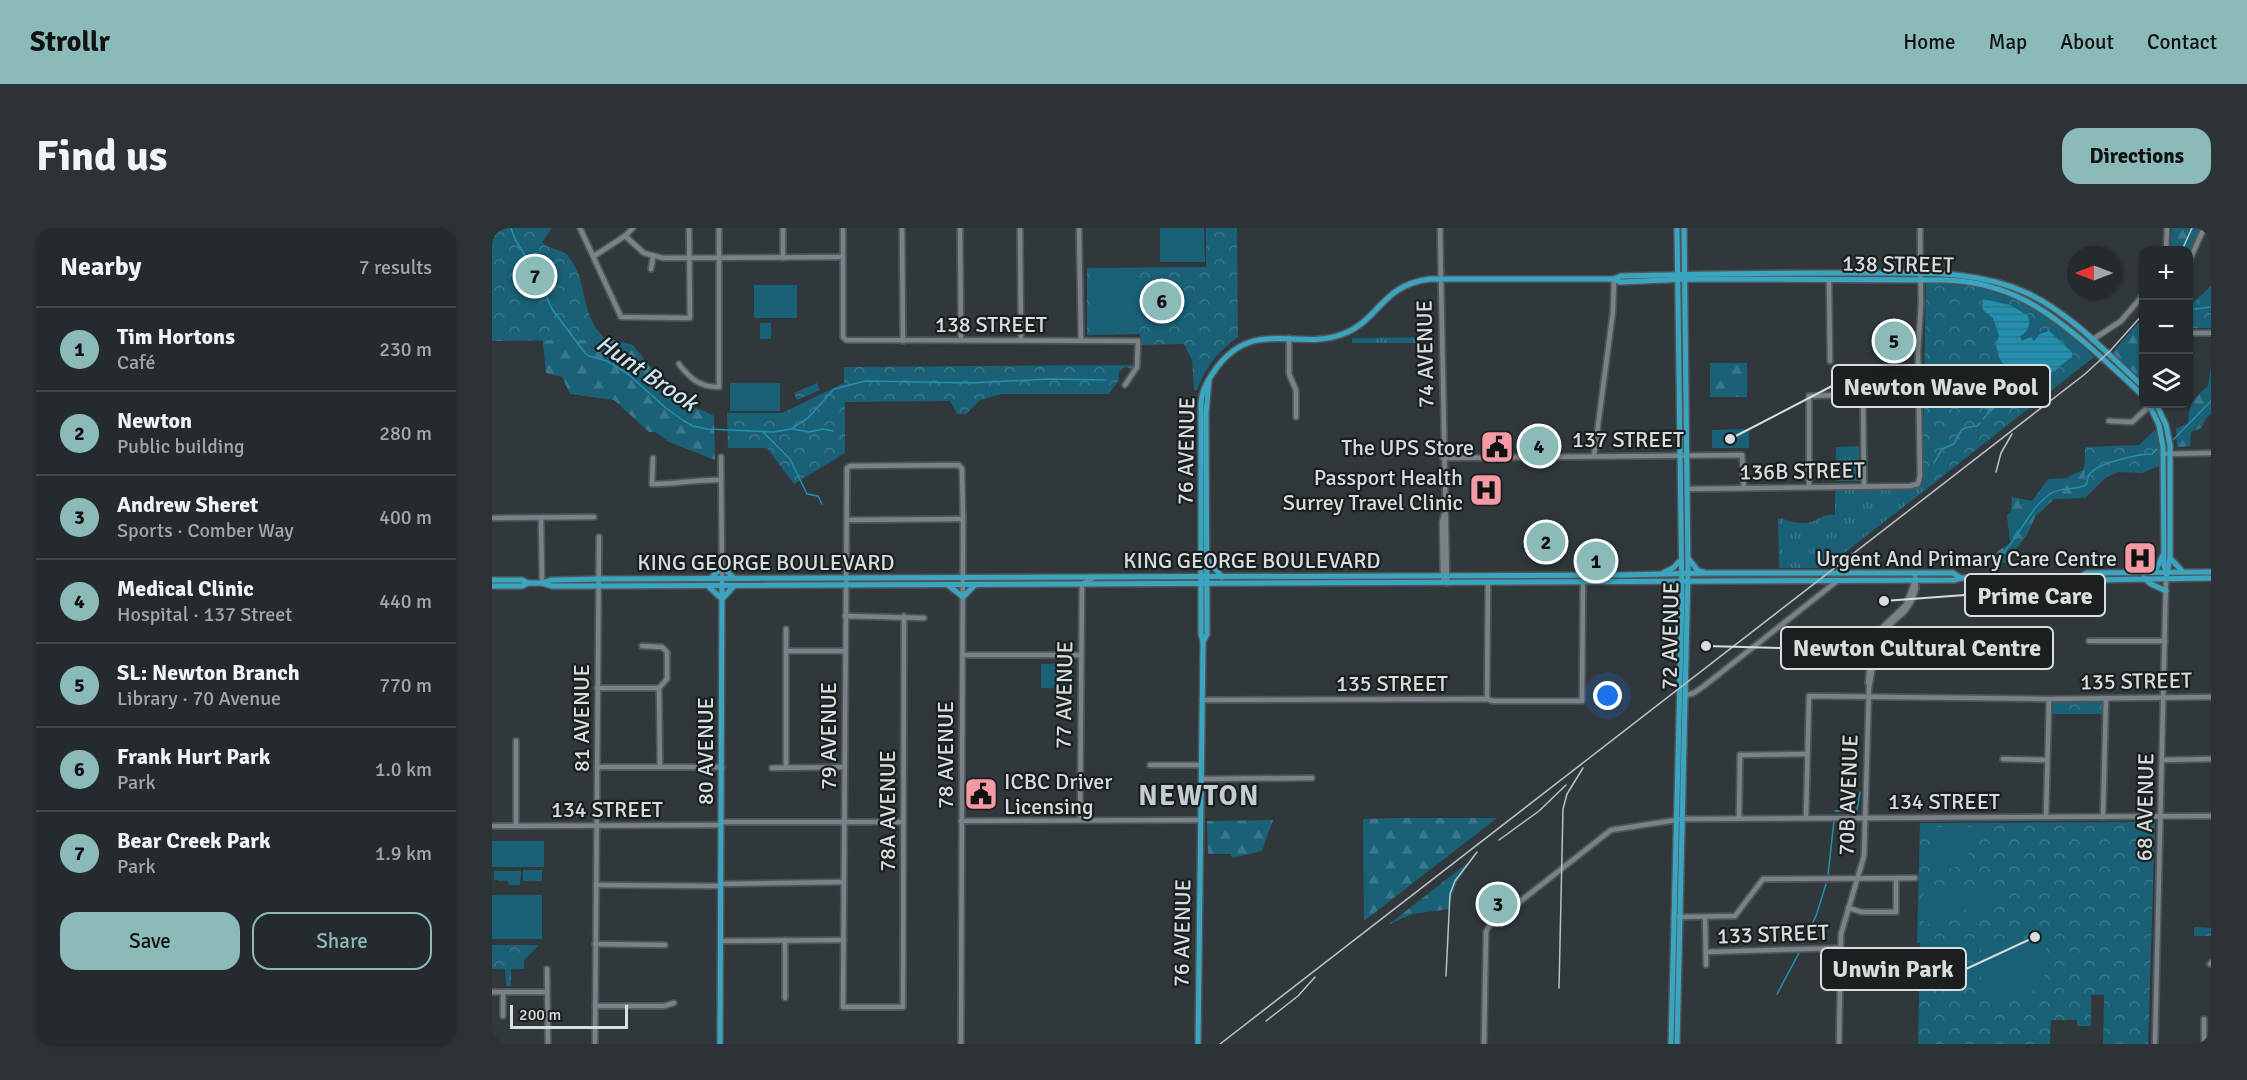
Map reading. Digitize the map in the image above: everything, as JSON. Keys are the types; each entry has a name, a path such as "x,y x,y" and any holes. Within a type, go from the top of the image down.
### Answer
{"main road":[{"name":"72 AVENUE","path":"1677,228 1682,277"},
{"name":"72 AVENUE","path":"1684,228 1681,560 1685,573"},
{"name":"138 STREET","path":"1682,277 1828,280 1966,275 2009,285 2053,308 2139,382"},
{"name":"138 STREET","path":"1209,381 1224,359 1238,348 1261,340 1326,338 1342,334 1359,325 1398,288 1413,281 1441,278 1614,279 1620,282 1682,277 1921,277 1982,284 2012,293 2031,302 2063,323 2139,392"},
{"name":"76 AVENUE","path":"1197,1044 1203,642 1207,634 1201,403 1203,388 1209,381"},
{"name":"76 AVENUE","path":"1204,580 1207,559 1206,413 1209,381"},
{"path":"1201,403 1204,408 1204,441 1207,449"},
{"name":"68 AVENUE","path":"2152,408 2167,454 2170,502 2170,558 2167,575"},
{"name":"68 AVENUE","path":"2167,454 2164,469 2163,517 2167,575"},
{"name":"72 AVENUE","path":"1679,819 1686,695 1685,573 1688,558 1688,489 1683,455"},
{"path":"2164,469 2167,472 2170,502"},
{"path":"2163,517 2167,521 2170,535"},
{"path":"2155,572 2164,554"},
{"path":"1688,558 1698,571 1704,573"},
{"path":"2170,558 2183,572"},
{"path":"1207,559 1222,577"},
{"path":"1661,574 1673,568 1681,560"},
{"path":"711,578 722,567 734,578"},
{"name":"KING GEORGE BOULEVARD","path":"2080,577 2087,573 2155,572 2211,578"},
{"name":"KING GEORGE BOULEVARD","path":"542,583 551,580 599,579 1094,577 1445,583 1685,583 2080,577 2090,580 2144,578 2183,572 2211,572"},
{"name":"KING GEORGE BOULEVARD","path":"492,580 522,580 552,586 734,586 1082,584 1204,580 1222,577 1685,573 1953,573 1961,578"},
{"path":"1837,581 1847,574"},
{"path":"1488,582 1491,579 1524,579 1535,575"},
{"path":"2144,578 2166,591"},
{"name":"80 AVENUE","path":"720,1044 722,579"},
{"name":"KING GEORGE BOULEVARD","path":"492,586 522,586 528,583"},
{"path":"1663,583 1676,589 1682,597"},
{"name":"72 AVENUE","path":"1677,1044 1682,597 1685,583"},
{"path":"948,585 963,597 975,585"},
{"path":"708,586 722,599 734,586"},
{"name":"72 AVENUE","path":"1671,1044 1677,917"}],"street":[{"path":"580,228 621,317 690,318 689,228"},
{"path":"594,256 625,236 633,228"},
{"path":"679,364 687,376 695,382 719,387 719,228"},
{"path":"783,228 783,258"},
{"path":"625,236 638,249 653,257 843,257 843,228"},
{"path":"902,228 903,341"},
{"path":"960,228 961,340"},
{"path":"1020,228 1021,340"},
{"path":"1079,228 1080,340"},
{"name":"74 AVENUE","path":"1440,228 1444,515 1442,522 1445,583"},
{"path":"1809,486 1809,396 1918,393 1920,228"},
{"path":"2166,246 2168,228"},
{"path":"2193,253 2204,228"},
{"path":"651,269 653,257"},
{"name":"138 STREET","path":"843,257 844,340 1138,341 1137,367 1125,385"},
{"path":"1594,456 1613,311 1614,279"},
{"path":"1828,280 1830,361"},
{"path":"2092,340 2121,321 2139,300"},
{"path":"2193,333 2211,333"},
{"path":"1289,338 1289,374 1296,390 1296,417"},
{"name":"136B STREET","path":"1688,489 1918,484 1920,478 1918,393"},
{"path":"1863,394 1864,486"},
{"path":"2109,422 2132,422 2147,408"},
{"path":"2167,454 2211,453"},
{"name":"137 STREET","path":"1443,458 1742,455 1744,488"},
{"name":"80 AVENUE","path":"721,457 722,579"},
{"path":"653,458 652,484 721,480"},
{"name":"78 AVENUE","path":"847,467 961,466 963,519 961,1044"},
{"name":"79 AVENUE","path":"843,1006 847,467"},
{"path":"492,518 594,517"},
{"path":"541,518 542,583"},
{"path":"847,520 963,519"},
{"name":"81 AVENUE","path":"595,1044 599,537"},
{"path":"1915,573 1915,580"},
{"path":"1583,582 1584,574"},
{"name":"68 AVENUE","path":"2156,1044 2167,575"},
{"path":"1082,584 1094,577"},
{"name":"70B AVENUE","path":"1839,1044 1841,934 1864,856 1871,653 1875,637 1906,605 1915,580"},
{"path":"1686,695 1704,686 1837,581"},
{"path":"1487,699 1488,582"},
{"name":"135 STREET","path":"1202,700 1582,701 1583,582"},
{"name":"77 AVENUE","path":"1080,820 1082,584"},
{"path":"845,616 924,618"},
{"name":"78A AVENUE","path":"843,1006 903,1007 904,616"},
{"path":"786,629 786,767"},
{"path":"2089,641 2165,641"},
{"path":"642,646 665,649 667,652 667,679 659,688 660,766"},
{"path":"786,651 845,651"},
{"path":"963,655 1081,655"},
{"path":"597,688 659,688"},
{"name":"135 STREET","path":"1807,754 1809,696 2049,699 2211,697"},
{"path":"2103,816 2106,698"},
{"path":"2046,817 2049,699"},
{"path":"516,741 516,826"},
{"path":"1738,818 1740,755 1807,754 1806,818"},
{"path":"2003,759 2046,760"},
{"path":"2162,760 2211,759"},
{"path":"1150,765 1201,765"},
{"path":"597,767 722,767"},
{"path":"772,768 845,767"},
{"path":"1201,778 1312,778"},
{"name":"134 STREET","path":"1484,1044 1486,932 1491,922 1611,830 1679,819 2211,816"},
{"path":"962,821 1200,820"},
{"name":"134 STREET","path":"492,826 903,822"},
{"path":"1848,908 1862,912 1896,912 1896,878"},
{"path":"1677,917 1736,916 1763,879 1915,878"},
{"path":"596,885 844,882"},
{"path":"1705,917 1706,965"},
{"path":"785,940 785,998"},
{"path":"721,941 844,940"},
{"path":"595,944 665,945"},
{"name":"133 STREET","path":"1706,952 1841,948"},
{"path":"547,969 548,1044"},
{"path":"492,992 547,992"},
{"path":"503,992 503,1016"},
{"path":"595,1006 664,1006 674,1003"},
{"path":"2204,1018 2204,1044"}],"green space":[{"path":"492,228 552,228 542,242 564,253 573,262 592,321 606,340 492,341"},
{"path":"1160,228 1204,228 1205,262 1160,262"},
{"path":"1206,228 1237,228 1238,337 1213,360 1197,390 1194,390 1192,360 1184,344 1141,345 1140,334 1087,335 1087,268 1206,267"},
{"path":"2172,228 2200,228 2193,246 2170,246"},
{"path":"492,233 537,244 592,334 633,345 656,374 657,386 677,394 687,407 700,409 714,416 715,460 669,442 655,432 649,432 614,400 570,394 562,377 546,373 542,335"},
{"path":"1094,268 1136,268 1137,331 1095,331"},
{"path":"1926,283 1977,288 2019,301 2056,324 2094,357 1929,487 1922,487"},
{"path":"754,285 797,285 797,318 754,318"},
{"path":"2211,286 2211,328 2193,328 2193,303"},
{"path":"2139,322 2139,377 2112,353"},
{"path":"760,323 771,323 771,339 760,339"},
{"path":"1435,337 1435,343 1352,343 1352,338"},
{"path":"1710,363 1747,363 1747,397 1710,397"},
{"path":"1135,365 1132,369 1126,367 1121,370 1119,380 1109,394 1002,394 980,400 966,414 957,414 950,401 845,402 845,453 794,484 767,448 728,448 727,413 782,413 844,383 844,367"},
{"path":"2211,366 2211,414 2201,428 2191,432 2190,446 2177,447 2176,429 2188,423 2193,402 2208,386"},
{"path":"730,383 780,383 780,411 730,411"},
{"path":"817,383 820,390 797,400 794,393"},
{"path":"2158,427 2162,436 2162,465 2142,473 2118,472 2105,478 2084,499 2085,447 2139,445"},
{"path":"1749,429 1749,448 1712,448 1712,430"},
{"path":"1859,446 1860,481 1836,481 1836,447"},
{"path":"2089,449 2127,470 2108,474 2083,498 2054,499 2035,517 2027,535 2013,553 2011,562 1992,564 1991,559 2010,543 2007,515 2011,512 2012,497 2032,501 2048,479 2066,478 2083,470"},
{"path":"1929,487 1825,568 1779,568 1778,519 1804,523 1813,522 1827,515 1835,515 1835,492 1841,488"},
{"path":"1070,663 1072,689 1041,688 1041,664"},
{"path":"2050,700 2105,700 2105,714 2049,714"},
{"path":"1497,818 1364,921 1363,819"},
{"path":"1273,820 1262,851 1232,858 1231,854 1208,854 1207,821"},
{"path":"2155,822 2148,1044 2103,1044 2104,995 2091,995 2091,1026 2077,1026 2077,1020 2051,1020 2050,1044 1918,1044 1920,943 1917,943 1920,823"},
{"path":"1930,827 1975,827 1973,843 1966,861 1953,868 1930,874"},
{"path":"492,841 544,841 544,867 492,867"},
{"path":"1475,857 1458,881 1449,909 1412,914 1388,925"},
{"path":"523,870 542,870 542,881 523,881"},
{"path":"494,871 521,871 520,885 509,885 508,881 494,880"},
{"path":"1924,887 1960,887 1959,905 1953,916 1942,921 1924,924"},
{"path":"1961,887 1993,887 1993,920 1972,914 1965,908"},
{"path":"492,895 542,895 542,939 492,939"},
{"path":"2194,927 2211,928 2211,936 2194,936"},
{"path":"1982,939 2046,939 2047,970 2039,985 2020,998 1981,999"},
{"path":"492,945 539,945 524,960 524,969 511,969 511,986 506,986 505,969 492,969"},
{"path":"1923,945 1950,951 1961,967 1965,986 1922,988"}],"shaded area":[{"path":"1983,301 2010,305 2027,315 2029,324 2027,330 2020,336 2022,341 2031,337 2034,341 2040,334 2049,331 2072,352 2072,357 2029,386 2015,390 1986,416 1990,403 2005,380 2007,368 1999,358 1996,345 1999,335 1993,318 1983,310"}],"waterway":[{"name":"Hunt Brook","path":"511,228 515,239 538,277 552,309 585,353 607,361 628,374 666,408 693,426 707,429 774,432 791,429 808,418 834,389 865,381 971,383 1049,379 1105,380"},
{"path":"2193,309 2211,307"},
{"path":"2173,440 2211,401"},
{"path":"1983,419 1986,416"},
{"path":"1934,463 1942,449 1954,444 1962,430 1980,423"},
{"path":"793,429 809,432 823,429 833,431"},
{"path":"763,432 790,459 807,494 818,496 822,504"},
{"path":"1996,560 2011,544 2035,509 2050,494 2086,485 2093,471 2109,463 2128,457 2152,454 2157,449"},
{"path":"1837,489 1847,489"},
{"path":"1853,489 1907,489"},
{"path":"1835,811 1857,810 1860,792"},
{"path":"1828,875 1834,821"},
{"path":"1803,943 1816,916 1826,884"},
{"path":"1777,994 1799,953"}],"railway":[{"path":"2184,246 2192,228"},
{"path":"1220,1044 2085,374 2110,351 2139,319"},
{"path":"1996,472 2001,453 2012,434"},
{"path":"1559,988 1563,809 1567,794 1583,768"},
{"path":"1499,840 1539,811 1566,785"},
{"path":"1446,976 1450,894 1455,881 1477,852"},
{"path":"1266,1021 1298,996 1315,977"}],"place":[{"name":"Bear Creek Park","path":"535,276"},
{"name":"Frank Hurt Park","path":"1162,301"},
{"name":"SL: Newton Branch","path":"1894,341"},
{"name":"Newton Wave Pool","path":"1730,439"},
{"name":"Medical Clinic","path":"1539,446"},
{"name":"The UPS Store","path":"1497,447"},
{"name":"Passport Health Surrey Travel Clinic","path":"1486,490"},
{"name":"Newton","path":"1546,542"},
{"name":"Urgent And Primary Care Centre","path":"2140,558"},
{"name":"Tim Hortons","path":"1596,561"},
{"name":"Prime Care","path":"1884,601"},
{"name":"Newton Cultural Centre","path":"1706,646"},
{"name":"ICBC Driver Licensing","path":"981,794"},
{"name":"Andrew Sheret","path":"1498,904"},
{"name":"Unwin Park","path":"2035,937"}],"district":[{"name":"NEWTON","path":"1199,796"}]}
